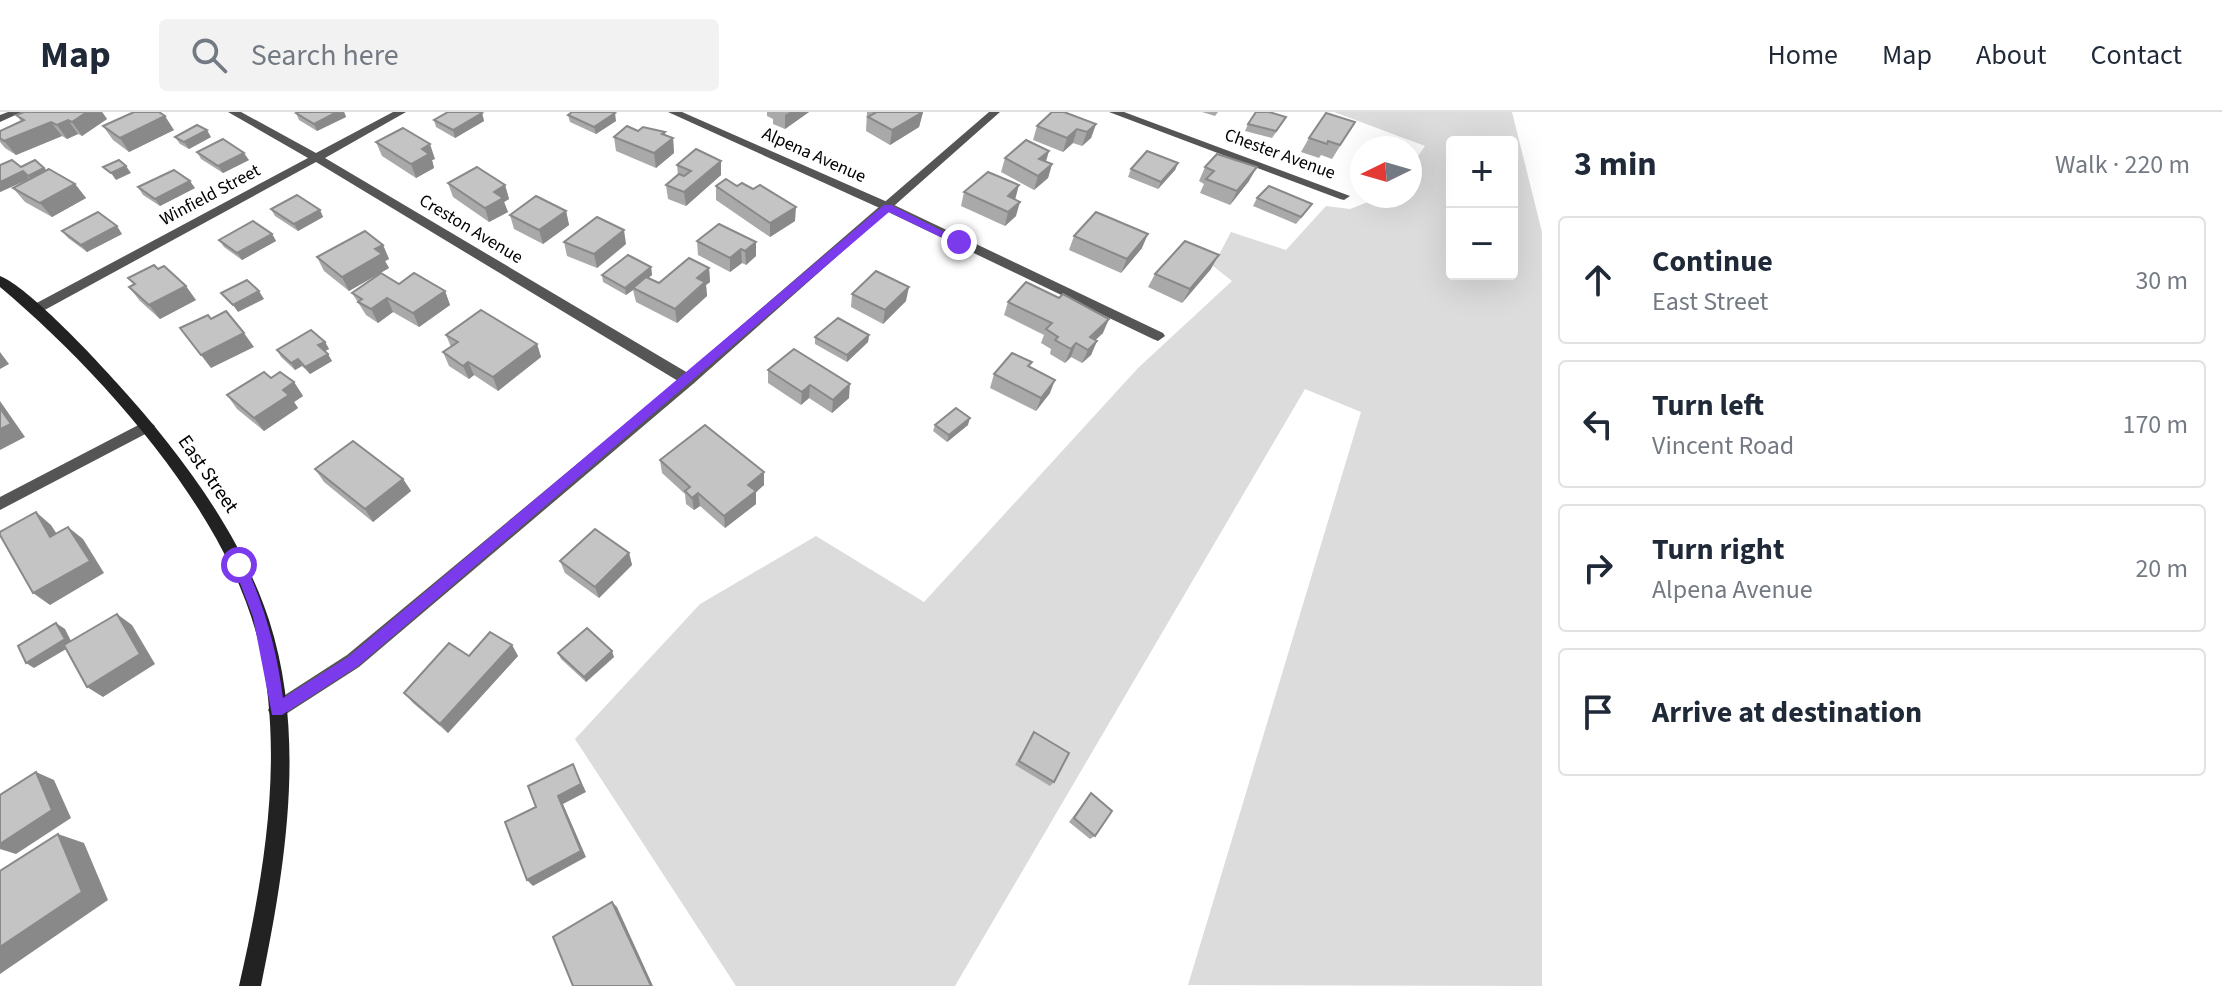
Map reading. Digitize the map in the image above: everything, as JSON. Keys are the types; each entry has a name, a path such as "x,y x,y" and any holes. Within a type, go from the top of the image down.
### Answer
{"main road":[{"name":"East Street","path":"0,280 74,343 148,426 218,526 239,565 260,617 272,669 277,710 276,817 250,986"}],"street":[{"path":"0,119 17,112"},
{"name":"Creston Avenue","path":"233,112 317,158 688,380"},
{"name":"Winfield Street","path":"36,309 401,112"},
{"name":"Alpena Avenue","path":"673,112 888,207 1158,336"},
{"path":"277,710 353,661 688,380 995,112"},
{"name":"Chester Avenue","path":"1114,112 1344,196"},
{"path":"0,504 148,426"}],"shaded area":[{"path":"1334,112 1512,112 1518,136 1542,232 1542,986 1188,985 1361,412 1305,389 955,986 736,986 575,739 700,604 816,536 924,602 1138,368 1232,281 1213,266 1231,232 1286,250 1326,206 1350,209 1422,208 1422,150 1425,146 1422,145 1422,136 1398,136"}],"building":[{"path":"24,112 87,112 72,122 68,120 57,125 51,122 4,141 0,138 0,131 24,120 16,115"},
{"path":"134,112 159,112 165,116 120,138 103,126"},
{"path":"298,112 337,112 314,124"},
{"path":"448,112 482,113 453,130 434,120"},
{"path":"572,112 615,113 594,127 568,115"},
{"path":"873,112 921,113 892,130 868,117"},
{"path":"1052,112 1064,112 1096,124 1087,132 1077,129 1067,138 1037,126"},
{"path":"1256,112 1286,117 1276,131 1248,124"},
{"path":"1326,113 1355,122 1340,145 1309,138"},
{"path":"197,125 207,130 184,142 175,137"},
{"path":"627,126 638,131 643,127 665,132 662,134 673,138 654,153 614,137"},
{"path":"403,128 430,144 422,149 429,154 411,164 376,142"},
{"path":"223,139 244,153 218,166 197,152"},
{"path":"1026,140 1049,151 1039,159 1052,164 1038,176 1005,158"},
{"path":"696,149 721,161 684,192 666,185 679,174 684,176 691,171 677,165"},
{"path":"1147,151 1178,163 1161,182 1131,169"},
{"path":"1217,154 1257,167 1237,191 1206,179 1214,171 1205,167"},
{"path":"12,160 21,167 35,160 44,168 28,176 23,171 0,182 0,165"},
{"path":"119,160 126,166 111,173 103,167"},
{"path":"477,167 505,185 494,192 503,198 485,208 448,183"},
{"path":"49,169 75,184 40,203 13,188"},
{"path":"174,170 190,181 155,199 138,187"},
{"path":"988,172 1019,185 1008,196 1020,202 1008,212 964,192"},
{"path":"726,179 737,186 742,183 753,189 760,185 796,207 770,223 716,186"},
{"path":"1269,186 1312,204 1301,217 1257,198"},
{"path":"297,195 320,210 294,224 271,209"},
{"path":"536,196 566,211 539,230 510,215"},
{"path":"98,212 117,226 81,245 62,231"},
{"path":"1096,212 1148,234 1127,259 1074,236"},
{"path":"597,217 624,230 594,254 564,242"},
{"path":"253,221 272,234 237,253 219,240"},
{"path":"719,224 756,242 730,258 697,241"},
{"path":"365,231 383,245 375,249 382,254 342,277 317,257"},
{"path":"1185,241 1219,255 1190,289 1155,274"},
{"path":"628,255 651,267 625,288 602,275"},
{"path":"689,258 709,268 697,278 705,282 675,309 633,288 646,277 659,283"},
{"path":"154,265 158,269 164,266 186,286 149,305 129,287 135,284 128,278"},
{"path":"876,271 909,287 885,310 852,294"},
{"path":"381,273 399,284 414,273 445,291 413,313 387,298 371,309 358,302 362,299 352,293"},
{"path":"247,280 259,291 233,305 221,293"},
{"path":"1026,282 1059,298 1063,294 1109,319 1090,337 1097,341 1088,350 1076,343 1071,349 1055,340 1058,337 1046,329 1052,323 1008,302"},
{"path":"481,310 537,344 493,377 468,362 463,366 443,352 458,342 446,335"},
{"path":"226,311 244,333 201,355 180,328 208,315 211,319"},
{"path":"838,318 869,335 847,355 815,337"},
{"path":"311,330 325,342 318,345 328,354 305,367 298,359 291,363 277,350"},
{"path":"794,349 850,384 833,400 810,385 802,392 768,370"},
{"path":"1012,353 1032,362 1028,366 1055,380 1041,398 994,374"},
{"path":"264,372 271,378 280,372 294,382 283,390 289,395 254,418 227,395"},
{"path":"0,408 11,424 0,429"},
{"path":"956,408 970,418 949,435 935,425"},
{"path":"705,425 764,472 748,485 756,491 724,516 698,493 692,498 685,491 690,487 660,460"},
{"path":"353,441 403,479 365,509 315,469"},
{"path":"36,512 50,537 68,527 90,561 33,593 0,532"},
{"path":"595,529 629,553 595,587 560,561"},
{"path":"117,614 140,654 87,687 64,645"},
{"path":"56,623 65,639 26,663 18,646"},
{"path":"587,628 612,651 584,677 558,653"},
{"path":"490,632 512,645 440,724 404,693 449,643 469,656"},
{"path":"1034,732 1069,753 1054,782 1019,761"},
{"path":"573,764 581,784 558,796 581,851 527,880 505,822 536,807 528,786"},
{"path":"36,772 52,810 0,844 0,795"},
{"path":"1091,793 1112,811 1095,836 1074,818"},
{"path":"58,834 82,892 0,947 0,871"},
{"path":"612,902 651,986 573,986 553,937"}],"route":[{"path":"239,565 260,617 272,669 277,710 353,661 688,380 888,207 959,242"}]}
